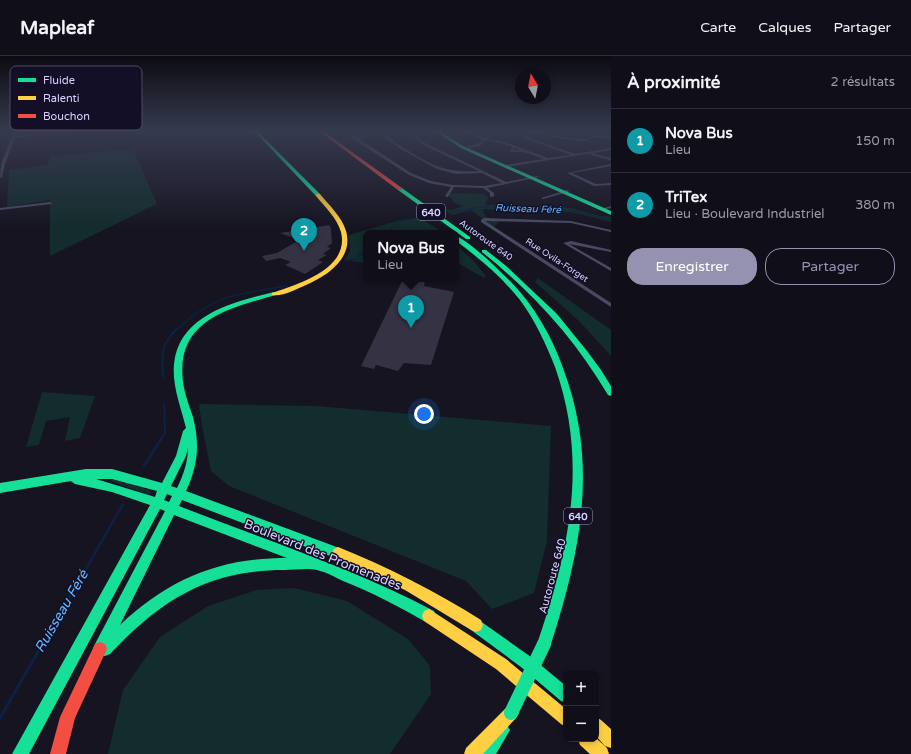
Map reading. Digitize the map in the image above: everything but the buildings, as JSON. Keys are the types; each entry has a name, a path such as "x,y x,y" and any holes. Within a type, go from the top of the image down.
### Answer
{"main road":[{"path":"58,754 68,714 95,660 113,619 172,508 193,456 193,445 178,366 183,345 196,327 210,316 228,307 249,299 293,289 314,281 334,267 345,249 344,231 333,210 287,164"},
{"name":"Autoroute 640","path":"357,164 446,230"},
{"name":"Autoroute 640","path":"365,164 456,230"},
{"path":"502,164 609,209"},
{"path":"503,164 508,166"},
{"name":"Autoroute 640","path":"459,232 516,274 558,316 589,356 611,393"},
{"name":"Autoroute 640","path":"459,240 494,269 529,309 556,357 572,408 576,431 580,475 575,534 564,584 544,644 511,713 487,754"},
{"path":"589,356 611,385"},
{"path":"20,754 164,490 183,452 189,426"},
{"name":"Boulevard des Promenades","path":"58,479 90,474 110,474 131,478 178,494 381,572 420,590 460,614 531,666 563,693"},
{"path":"0,488 58,479"},
{"name":"Boulevard des Promenades","path":"58,479 94,482 172,508 380,590 449,628 498,661 536,691 563,716"},
{"path":"95,660 125,625 137,614 159,598 194,580 216,572 243,567 317,564"},
{"path":"472,754 511,713"},
{"path":"599,728 611,740"},
{"path":"589,742 601,754"}],"street":[{"path":"0,178 2,164"},
{"path":"395,164 418,178 453,186 484,187 534,177"},
{"path":"429,164 447,172 482,172"},
{"path":"465,164 506,183"},
{"path":"508,166 522,164"},
{"path":"611,165 569,173 595,185 611,184"},
{"path":"447,196 453,186"},
{"path":"484,187 492,193 492,196"},
{"path":"543,198 565,191"},
{"path":"0,209 50,202"},
{"name":"Rue Ovila-Forget","path":"611,231 571,222 486,219 482,221 611,305"},
{"path":"495,230 499,222 504,220"},
{"path":"611,251 571,242 565,243 611,270"},
{"path":"590,257 592,251 602,250"}],"green space":[{"path":"48,164 139,164 157,204 50,256 50,200 7,207 9,170 48,165"},
{"path":"451,193 484,194 488,198 485,205 525,205 571,208 600,216 611,217 611,222 576,213 560,211 482,209 487,218 497,220 499,222 495,226 491,227 484,223 483,219 471,210 452,215 445,210 452,210 463,206 456,204 449,196"},
{"path":"420,218 439,230 366,230 401,220"},
{"path":"363,231 363,263 345,260 350,251 349,235"},
{"path":"459,248 474,261 486,276 484,278 459,264"},
{"path":"538,278 611,330 611,356 579,321 535,282"},
{"path":"42,392 95,396 80,438 65,441 70,417 46,421 39,445 26,447"},
{"path":"199,404 316,406 551,426 547,541 534,593 492,609 466,581 229,486 211,471"},
{"path":"112,479 132,483 152,492 149,495 110,481"},
{"path":"294,588 347,601 408,639 430,666 431,694 390,754 108,754 123,690 160,637 208,606 257,590"}],"waterway":[{"name":"Ruisseau Féré","path":"444,214 479,207 508,207 570,210 611,220"},
{"name":"Ruisseau Féré","path":"390,230 401,221 421,217"},
{"name":"Ruisseau Féré","path":"349,259 355,260 359,255 363,255"},
{"name":"Ruisseau Féré","path":"176,330 190,318 215,302 254,291 287,286"},
{"name":"Ruisseau Féré","path":"163,377 163,351 171,335 176,330"},
{"name":"Ruisseau Féré","path":"162,437 165,433 164,404"},
{"name":"Ruisseau Féré","path":"144,466 163,436"},
{"name":"Ruisseau Féré","path":"82,576 123,504"},
{"name":"Ruisseau Féré","path":"0,718 82,575"}],"traffic: fast":[{"path":"287,164 318,195"},
{"path":"499,164 611,213"},
{"path":"400,189 457,230"},
{"path":"459,232 468,238"},
{"path":"459,240 496,270 530,309 552,349 567,390 576,432 579,474 576,516 569,559 558,601 544,644"},
{"path":"484,251 521,282 555,316 585,352 611,393"},
{"path":"172,508 191,466 193,451 191,427 180,388 178,365 182,347 190,332 203,321 236,305 274,294"},
{"path":"157,503 181,456 188,431"},
{"path":"0,488 86,474 112,474 172,491 338,553"},
{"path":"75,479 112,487 164,505 298,556 351,578 429,616"},
{"path":"20,754 157,503"},
{"path":"100,649 172,508"},
{"path":"105,649 135,619 152,606 186,585 205,577 226,570 247,566 317,564"},
{"path":"476,625 526,662 563,693"},
{"path":"511,713 544,644"},
{"path":"487,754 502,730"}],"traffic: slow":[{"path":"274,294 313,280 328,270 339,259 344,246 343,231 335,214 318,195"},
{"path":"338,553 409,585 476,625"},
{"path":"429,616 501,664 563,716"},
{"path":"472,754 511,713"},
{"path":"599,728 611,740"},
{"path":"589,742 601,754"}],"traffic: jam":[{"path":"365,164 400,189"},
{"path":"58,754 68,717 100,649"}],"place":[{"name":"TriTex","path":"304,251"},
{"name":"Nova Bus","path":"411,328"}]}
